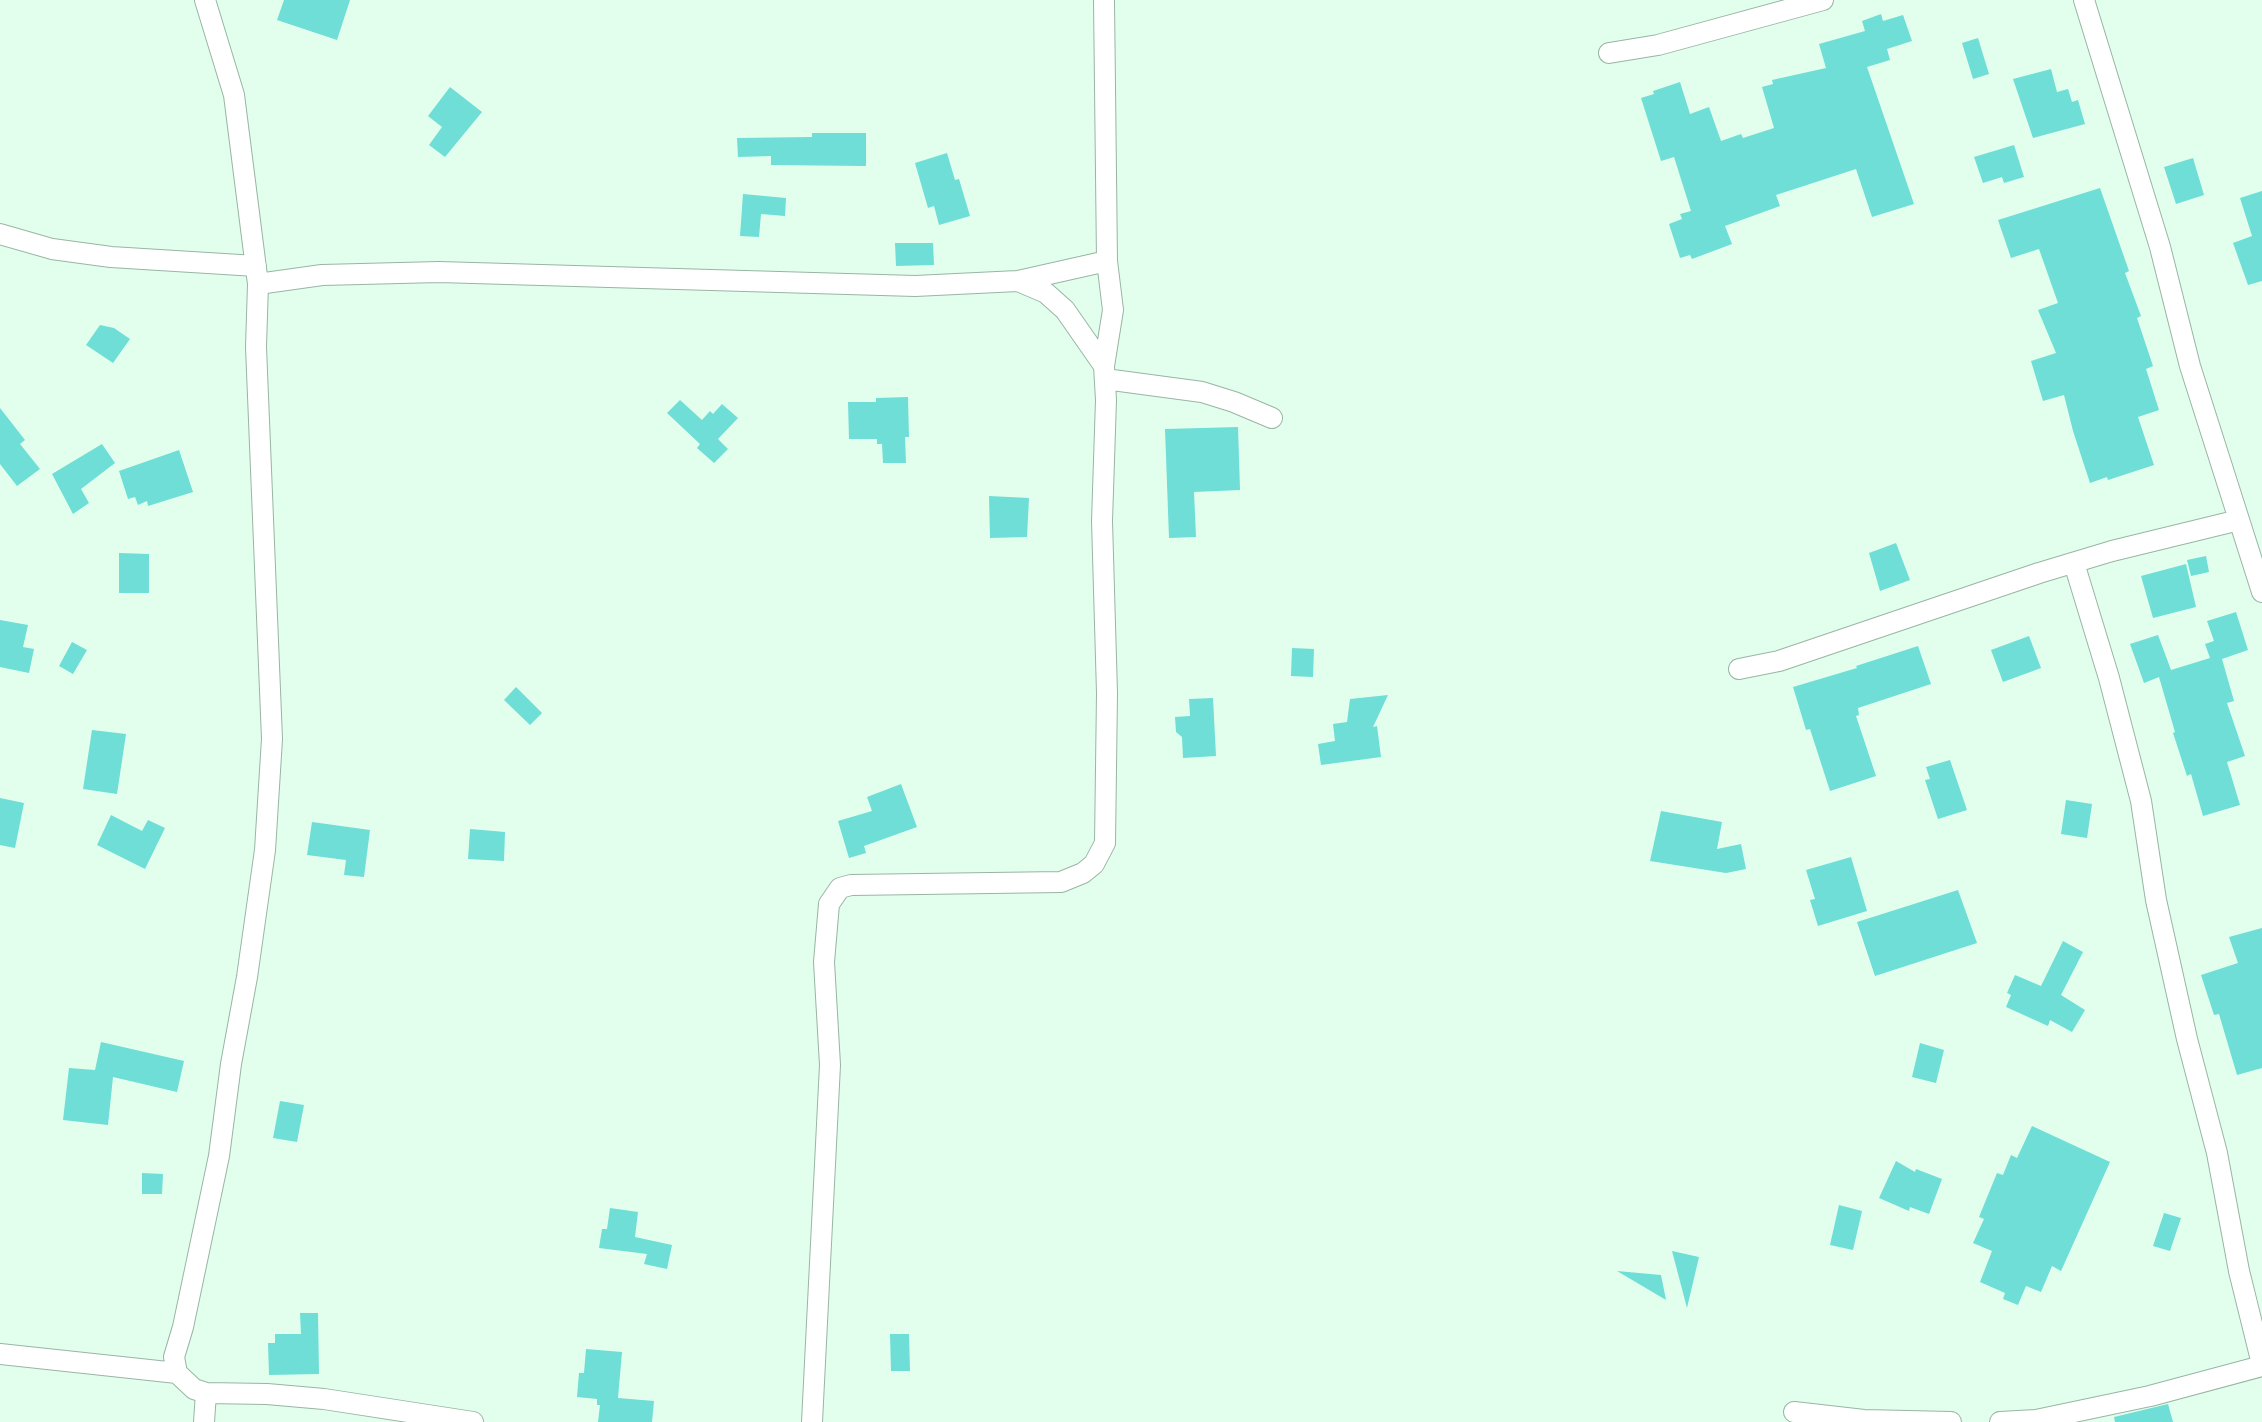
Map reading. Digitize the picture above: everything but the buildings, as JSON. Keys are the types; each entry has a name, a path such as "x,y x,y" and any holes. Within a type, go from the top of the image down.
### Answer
{"street":[{"path":"205,0 234,95 257,275 256,347 272,739 265,850 219,1156 190,1298 174,1358 177,1373 194,1389 206,1393 267,1394 324,1399 473,1422"},
{"path":"812,1422 819,1237 830,1065 824,962 829,904 840,888 851,885 1061,882 1083,874 1094,864 1105,843 1107,693 1102,521 1105,373 1113,310 1107,261 1104,0"},
{"path":"1608,53 1658,45 1823,0"},
{"path":"2084,0 2160,247 2190,366 2262,592"},
{"path":"0,234 52,249 257,275 439,272 916,286 1018,281 1107,261"},
{"path":"1018,281 1046,293 1065,310 1105,373 1202,392 1234,402 1272,418"},
{"path":"1739,669 1779,661 2112,551 2239,520"},
{"path":"2000,1422 2036,1420 2150,1396 2262,1365 2239,1271 2217,1154 2187,1039 2156,900 2142,801 2109,678 2074,563"},
{"path":"0,1354 177,1373"},
{"path":"204,1422 206,1393"},
{"path":"1794,1412 1864,1420 1951,1422"}]}
